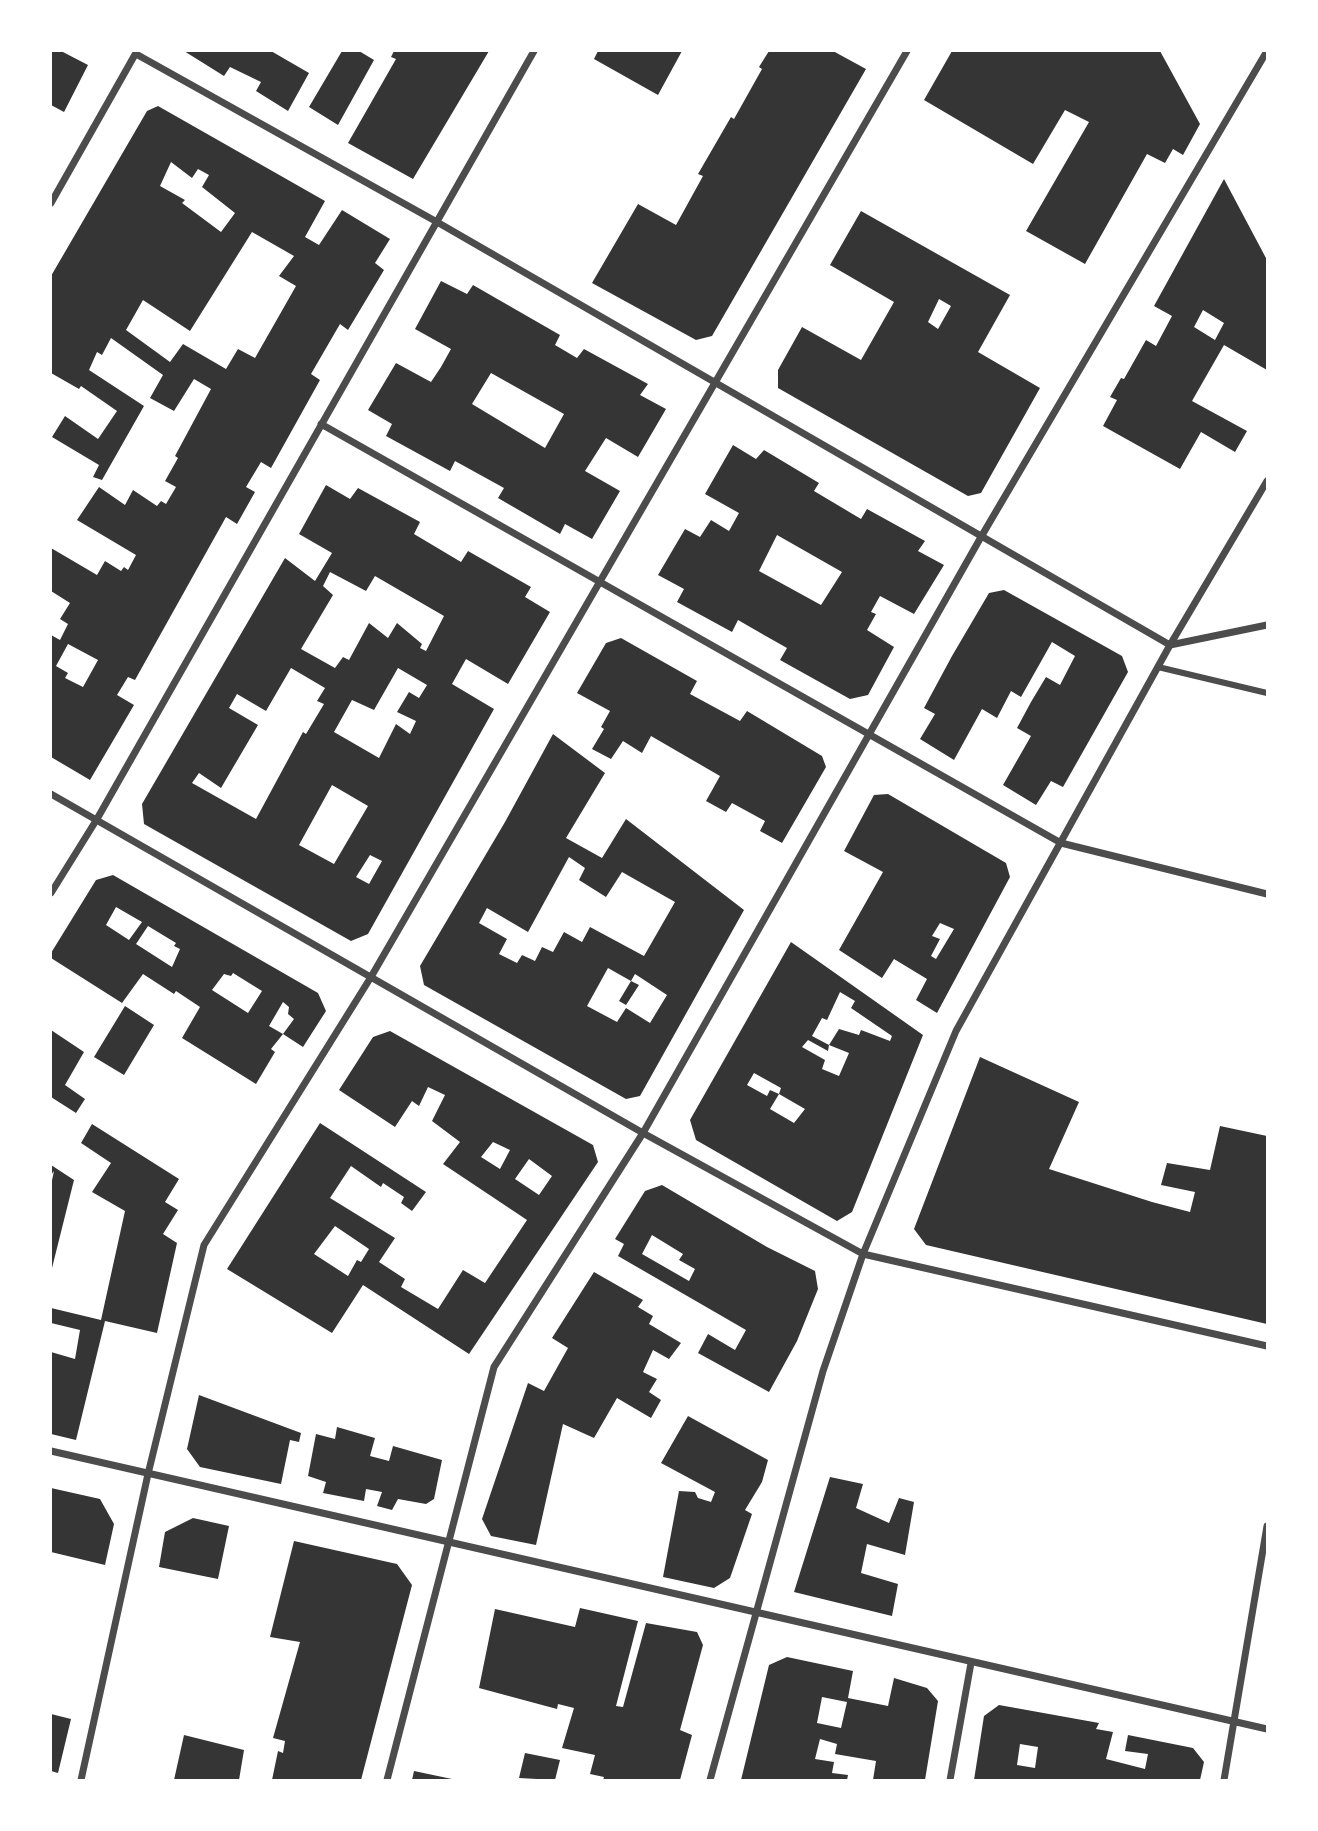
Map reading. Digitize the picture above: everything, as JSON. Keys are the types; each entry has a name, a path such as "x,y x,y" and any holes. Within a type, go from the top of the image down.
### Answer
{"street":[{"path":"51,893 97,819 534,51"},
{"path":"81,1780 148,1474 204,1245 371,977 907,51"},
{"path":"387,1780 494,1367 643,1133 981,537 1267,51"},
{"path":"51,203 137,52 1170,645 1267,625"},
{"path":"321,424 1061,843 1267,894"},
{"path":"710,1780 823,1371 863,1254 957,1031 1170,645 1267,481"},
{"path":"1158,667 1267,693"},
{"path":"51,794 643,1133 863,1254 1267,1346"},
{"path":"51,1451 1267,1729"},
{"path":"1224,1780 1267,1526"},
{"path":"950,1780 971,1663"}],"building":[{"path":"51,51 61,51 88,65 64,112 51,105"},
{"path":"184,51 271,51 309,73 288,111 256,91 261,82 230,67 224,76"},
{"path":"342,51 359,51 374,60 338,125 309,107"},
{"path":"394,51 489,51 413,179 348,143 396,59 391,57"},
{"path":"598,51 682,51 658,95 594,59"},
{"path":"769,51 833,51 866,69 712,336 696,340 592,283 638,204 676,225 703,176 698,174 731,117 734,119"},
{"path":"952,51 1160,51 1200,124 1183,155 1173,149 1165,163 1147,154 1085,264 1026,231 1089,122 1065,110 1033,164 924,100"},
{"path":"158,106 325,201 305,237 319,245 342,210 390,239 375,263 384,270 348,330 340,324 311,374 320,380 271,468 261,462 246,487 255,492 237,524 226,517 135,680 128,677 117,695 134,705 90,780 51,757 51,635 60,640 68,624 60,619 70,603 51,591 51,548 97,575 105,561 121,571 124,567 128,570 136,555 77,520 99,487 125,505 133,490 157,506 161,501 166,504 176,487 165,481 178,458 175,456 211,389 194,379 174,411 150,398 163,375 111,338 102,355 97,352 89,370 144,406 102,480 93,477 99,465 52,437 65,416 98,439 117,411 81,386 79,389 51,373 51,276 147,111","holes":["171,162 192,178 198,169 209,175 202,187 235,213 221,232 182,203 185,200 160,186","252,232 294,256 279,276 296,286 255,358 238,349 226,369 183,344 170,362 126,330 143,300 190,331","68,644 98,660 83,687 65,678 68,673 56,666"]},
{"path":"1224,179 1267,260 1267,370 1224,345 1192,401 1247,431 1235,452 1201,432 1180,469 1103,426 1117,400 1110,397 1121,378 1124,379 1146,340 1156,346 1172,316 1154,306","holes":["1203,310 1224,323 1215,340 1194,327"]},
{"path":"861,211 1010,295 978,352 1040,388 981,493 968,496 778,388 778,370 802,327 861,360 894,302 830,265","holes":["939,299 951,306 938,329 928,322"]},
{"path":"441,281 467,294 473,285 560,335 555,345 577,358 584,349 648,384 640,395 666,409 638,457 606,438 585,471 620,491 592,539 565,524 560,534 498,498 504,488 455,461 450,471 386,436 392,424 368,410 396,363 431,382 451,349 415,329","holes":["491,373 564,414 545,448 472,404"]},
{"path":"733,445 756,459 764,450 819,483 814,491 861,519 867,509 925,541 918,551 944,565 914,614 880,596 871,612 876,614 867,630 894,647 868,695 850,699 780,660 787,648 738,620 732,632 677,602 684,589 658,575 685,529 700,537 711,520 729,531 739,513 705,494","holes":["777,535 842,572 821,605 759,571"]},
{"path":"326,485 350,499 358,488 420,522 414,534 461,562 468,551 531,587 525,597 550,612 508,684 466,659 452,684 494,709 368,934 351,941 144,824 142,804 285,558 315,581 332,553 299,534","holes":["330,572 366,591 375,576 444,616 426,651 420,648 422,644 397,623 388,638 369,623 349,660 343,657 335,668 301,649 333,595 323,586","291,668 325,688 317,701 324,704 306,734 303,732 256,819 192,783 199,773 221,788 258,725 229,708 237,694 266,711","398,668 427,685 419,698 409,692 397,712 416,721 410,734 396,724 379,758 334,732 352,700 374,710","332,785 368,806 334,864 299,845","370,855 382,861 369,884 356,877"]},
{"path":"1004,590 1122,656 1128,672 1063,787 1051,781 1036,805 1003,785 1031,736 1017,728 1031,702 1046,677 1060,685 1075,656 1052,642 1021,697 1011,691 997,718 982,709 954,760 920,739 935,714 924,708 952,656 989,593"},
{"path":"621,638 697,681 690,694 740,721 747,711 822,756 826,767 782,843 760,831 765,821 732,803 726,812 706,801 720,776 651,736 642,753 623,741 611,759 592,749 604,729 601,727 610,711 577,693 606,643"},
{"path":"553,734 605,773 566,838 602,858 626,819 744,910 640,1096 626,1099 424,985 420,966 505,822","holes":["569,857 585,868 579,880 606,897 622,872 675,902 644,956 590,927 582,942 564,932 553,952 542,947 535,961 522,955 517,963 499,954 507,939 479,923 487,908 528,932","608,968 631,981 635,974 667,995 650,1023 626,1008 617,1022 587,1006"]},
{"path":"888,794 1006,863 1010,877 937,1013 916,1000 927,979 894,959 882,978 839,950 883,872 844,851 874,795","holes":["940,923 954,929 936,959 931,956 940,939 932,936"]},
{"path":"113,875 318,993 326,1011 303,1047 283,1034 271,1049 275,1052 256,1084 182,1038 200,1007 176,991 174,994 143,974 122,1003 51,958 51,953 96,880","holes":["116,907 142,922 129,940 106,925","148,926 176,943 174,946 180,949 172,967 136,944","233,973 262,991 248,1013 212,990 224,974 231,976","283,1002 289,1007 288,1014 294,1019 283,1034 269,1026"]},
{"path":"791,942 923,1035 852,1212 837,1221 696,1140 690,1120","holes":["840,992 855,1001 851,1008 892,1036 890,1041 861,1030 859,1035 839,1029 829,1045 812,1036 822,1018 827,1020","808,1040 828,1051 829,1045 849,1053 839,1076 822,1069 825,1060 802,1047","754,1073 781,1088 779,1094 770,1090 767,1096 747,1085","779,1094 805,1109 794,1123 770,1109"]},
{"path":"631,981 639,985 626,1005 619,1001"},
{"path":"125,1006 154,1025 124,1075 94,1057"},
{"path":"51,1030 84,1052 65,1085 85,1099 76,1113 51,1097"},
{"path":"390,1031 593,1145 598,1162 469,1354 363,1285 332,1333 227,1269 320,1123 426,1192 412,1211 401,1203 404,1197 383,1183 381,1187 351,1166 330,1198 395,1238 379,1262 405,1279 401,1287 438,1309 463,1270 485,1283 527,1220 443,1164 460,1142 432,1121 445,1095 428,1087 419,1106 412,1101 395,1127 339,1090 373,1037","holes":["493,1142 510,1150 500,1169 481,1157","529,1159 552,1176 539,1195 515,1179","335,1226 369,1249 361,1262 357,1260 348,1276 314,1254"]},
{"path":"980,1057 1079,1102 1049,1169 1152,1202 1190,1212 1195,1192 1161,1185 1167,1163 1210,1170 1220,1126 1267,1136 1267,1324 926,1245 914,1229"},
{"path":"92,1124 179,1179 165,1202 178,1210 163,1234 177,1243 157,1333 105,1321 76,1440 51,1434 51,1352 75,1359 80,1330 51,1323 51,1308 101,1320 125,1211 92,1192 111,1163 81,1143"},
{"path":"51,1165 74,1180 52,1268 51,1185 54,1171 51,1175"},
{"path":"662,1185 767,1247 815,1271 818,1289 797,1341 769,1392 698,1353 708,1334 735,1350 746,1330 618,1256 624,1244 615,1239 645,1191","holes":["652,1235 683,1254 679,1260 695,1269 689,1281 642,1254"]},
{"path":"594,1272 643,1300 638,1307 653,1316 649,1324 681,1343 669,1359 653,1350 643,1372 657,1379 649,1392 661,1400 651,1418 617,1398 594,1438 563,1424 536,1545 491,1536 482,1519 528,1383 544,1391 568,1348 552,1338"},
{"path":"199,1395 301,1433 299,1442 290,1440 281,1484 200,1467 187,1449"},
{"path":"688,1416 768,1460 762,1482 745,1510 752,1514 730,1578 714,1588 663,1577 679,1491 695,1492 698,1498 711,1502 715,1492 661,1463"},
{"path":"337,1427 375,1438 370,1456 389,1461 393,1446 442,1460 434,1499 426,1504 398,1499 392,1510 377,1506 382,1492 366,1489 364,1501 323,1493 326,1482 308,1476 316,1434 335,1439"},
{"path":"830,1477 863,1484 856,1508 889,1523 899,1498 914,1502 905,1555 867,1544 861,1573 898,1584 892,1616 794,1592"},
{"path":"51,1488 100,1499 114,1524 105,1565 51,1552"},
{"path":"193,1518 229,1526 218,1579 159,1567 165,1532"},
{"path":"294,1541 397,1564 412,1585 361,1780 272,1780 278,1751 283,1753 285,1741 273,1738 300,1642 270,1637"},
{"path":"580,1608 638,1621 616,1706 623,1707 646,1623 697,1632 703,1645 680,1730 692,1735 680,1780 603,1780 604,1777 590,1774 595,1755 562,1748 574,1708 558,1704 557,1709 479,1688 495,1609 575,1627"},
{"path":"787,1657 853,1671 848,1698 888,1706 894,1678 927,1688 938,1701 925,1780 873,1780 876,1761 835,1754 837,1744 820,1739 815,1759 834,1762 832,1773 848,1775 847,1780 741,1780 769,1665","holes":["822,1697 847,1702 841,1728 817,1723"]},
{"path":"999,1705 1099,1723 1096,1729 1113,1732 1106,1759 1145,1769 1148,1754 1125,1751 1128,1735 1193,1748 1204,1762 1200,1780 974,1780 984,1716","holes":["1020,1744 1038,1747 1035,1768 1017,1765"]},
{"path":"51,1714 71,1719 58,1773 51,1771"},
{"path":"184,1735 244,1750 239,1780 174,1780"},
{"path":"525,1753 560,1760 555,1780 519,1778"},
{"path":"414,1771 452,1779 452,1780 412,1780"}]}
